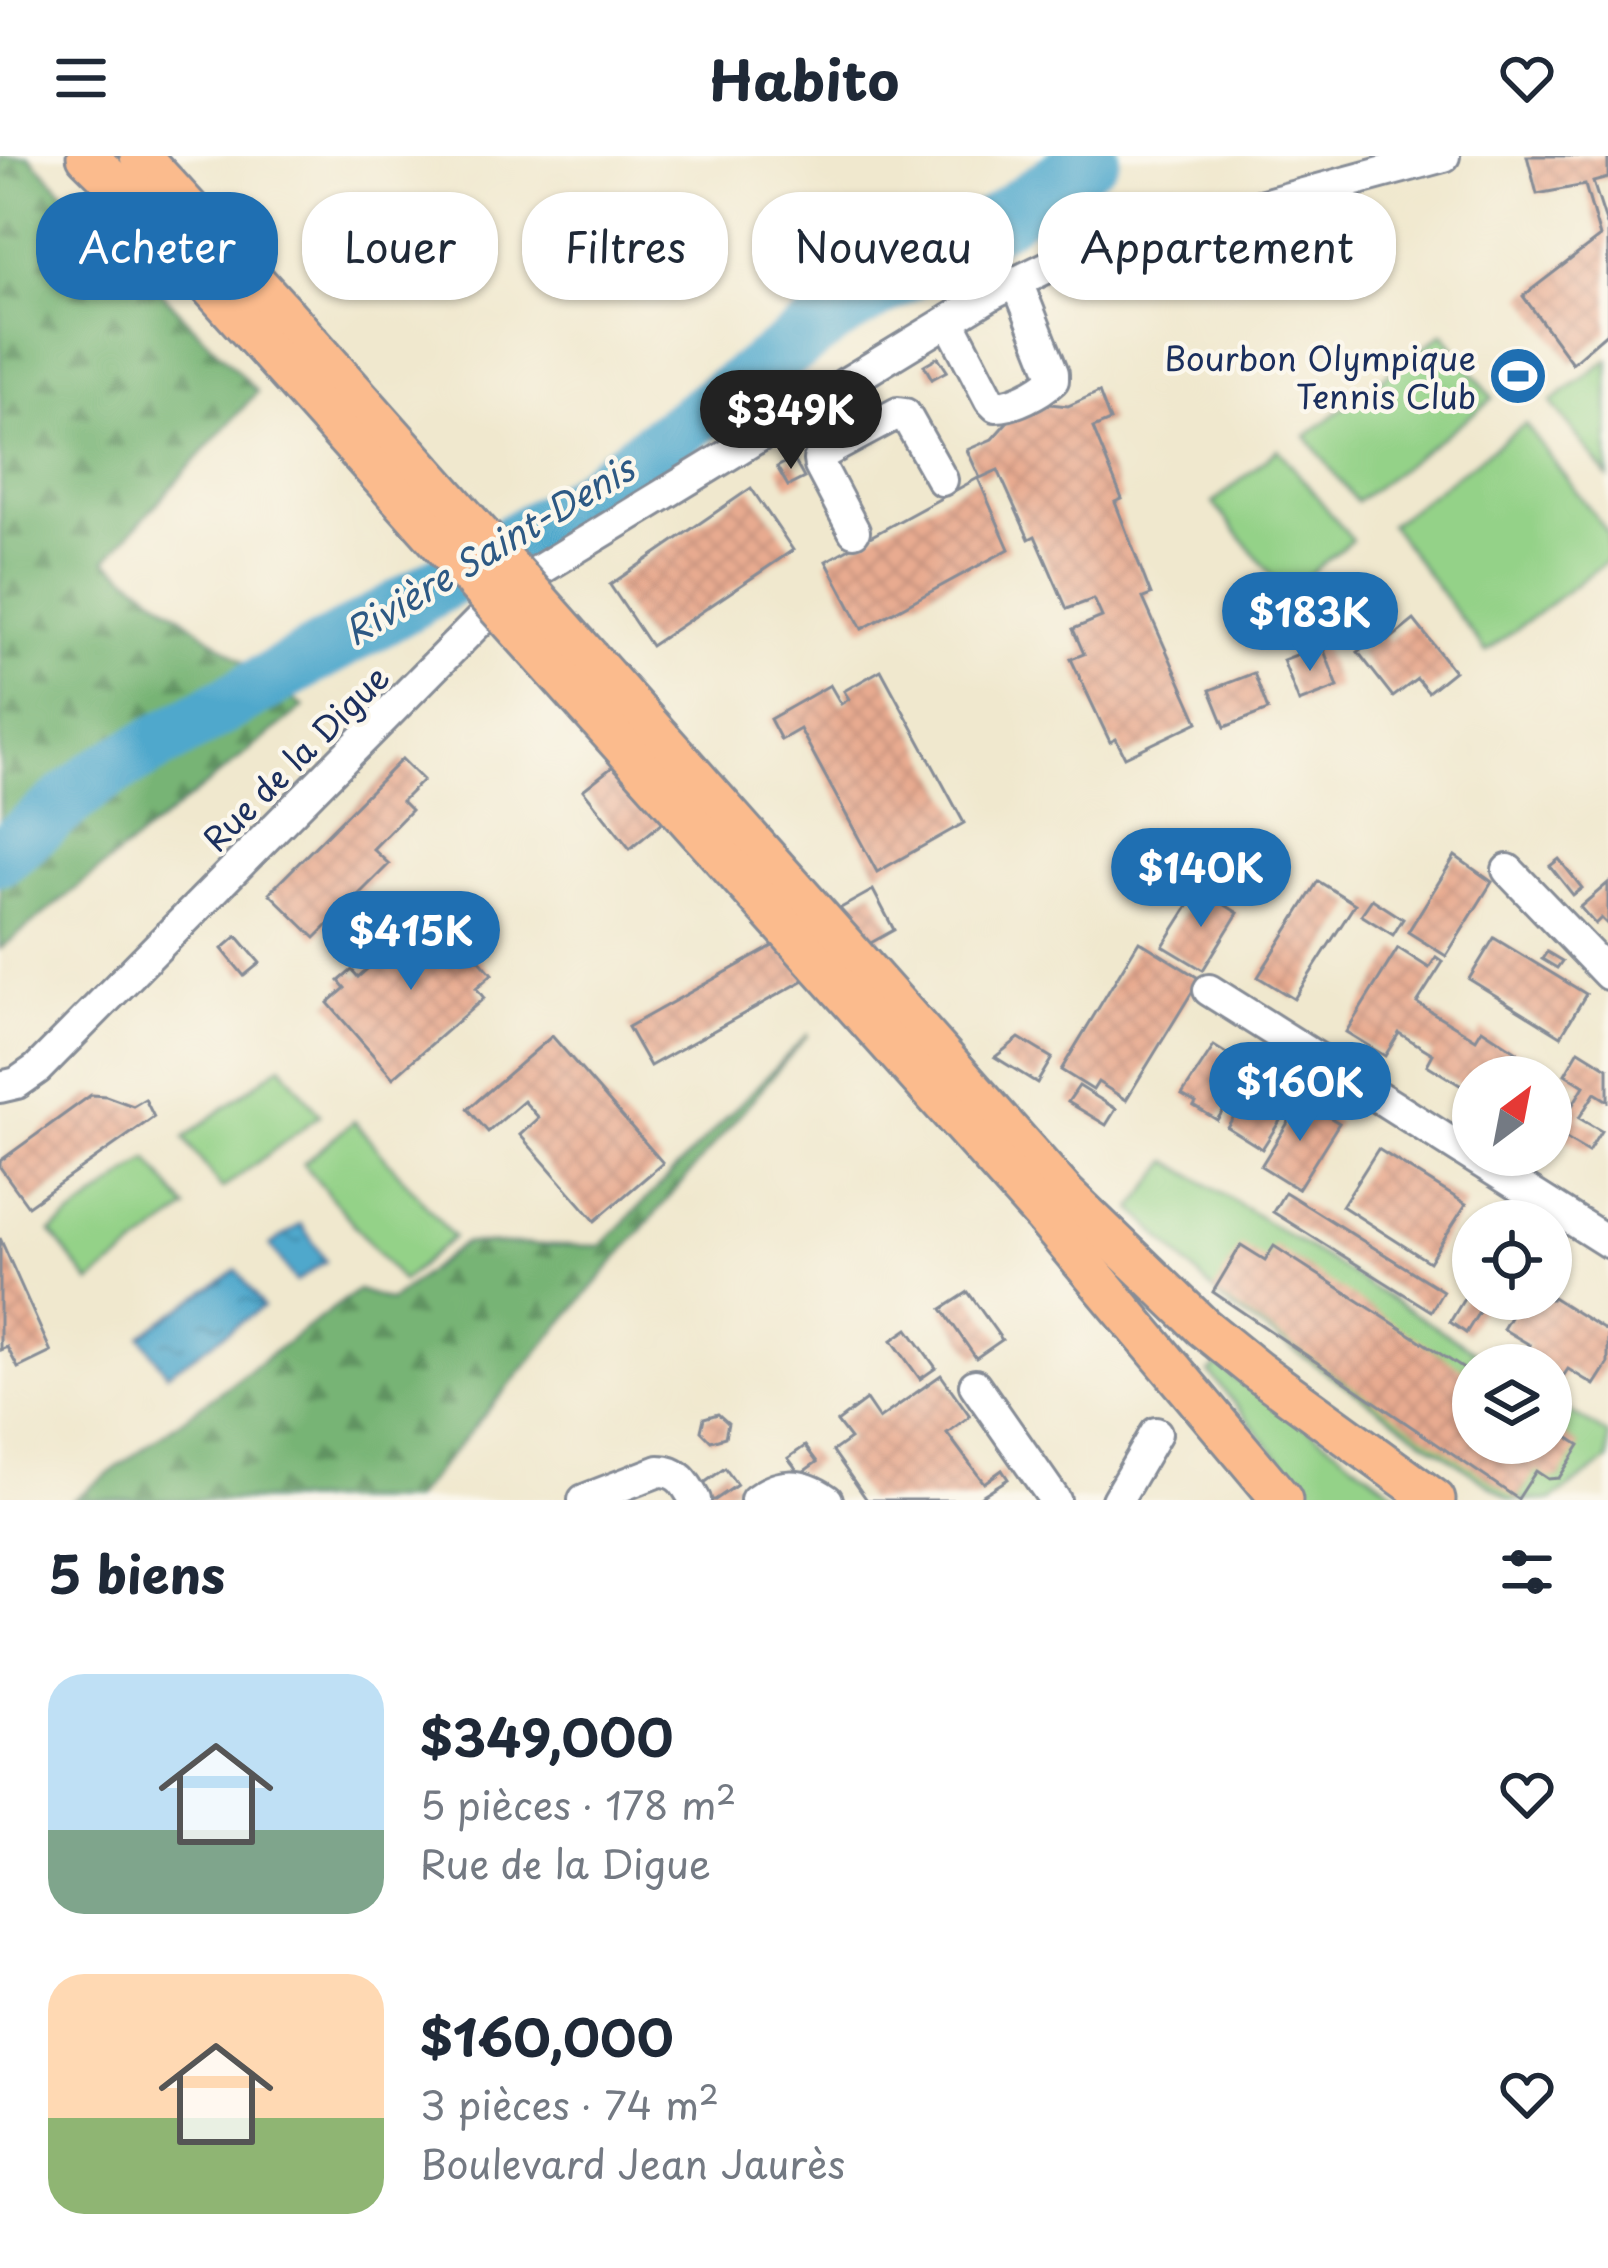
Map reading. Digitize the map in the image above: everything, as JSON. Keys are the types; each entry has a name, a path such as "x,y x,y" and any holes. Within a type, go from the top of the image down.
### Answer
{"main road":[{"path":"92,156 148,176 297,328 1053,1204 1282,1500"},
{"path":"1053,1204 1203,1328 1435,1500"}],"street":[{"name":"Rue de la Digue","path":"6,1090 37,1069 91,1016 515,584 949,321 1056,263 1444,156"},
{"path":"949,321 996,406 1047,385 1053,373 1016,282"},
{"path":"840,387 861,433"},
{"path":"854,531 819,460 822,454 898,413 905,414 942,480"},
{"path":"1508,870 1608,974"},
{"path":"1209,990 1608,1242"},
{"path":"975,1385 1055,1500"},
{"path":"1117,1500 1156,1433"},
{"path":"584,1500 669,1471 682,1478 695,1500"},
{"path":"756,1500 778,1486 799,1487 827,1500"}],"green space":[{"path":"0,156 29,156 64,192 36,192 36,300 168,300 257,392 106,560 304,707 0,949"},
{"path":"1443,333 1493,399 1356,502 1306,436"},
{"path":"1608,360 1608,477 1551,402"},
{"path":"1525,424 1608,533 1608,560 1486,652 1390,525"},
{"path":"1278,449 1352,540 1286,593 1213,503"},
{"path":"808,1034 412,1500 73,1500 358,1290 390,1301 464,1243 601,1246"},
{"path":"281,1065 320,1115 222,1189 184,1138"},
{"path":"354,1121 453,1237 402,1281 303,1164"},
{"path":"148,1159 187,1209 90,1283 51,1232"},
{"path":"1169,1161 1462,1344 1452,1344 1452,1459 1225,1303 1133,1209"},
{"path":"1221,1364 1235,1379 1406,1500 1313,1500 1209,1372"},
{"path":"1572,1413 1608,1435 1608,1460 1552,1500 1511,1500 1459,1464 1572,1464"}],"water":[{"path":"301,1224 326,1261 296,1282 270,1245"},
{"path":"237,1270 263,1307 167,1374 141,1336"}],"building":[{"path":"1527,156 1608,156 1608,178 1593,182 1608,228 1608,332 1572,363 1523,296 1600,237 1585,185 1537,194"},
{"path":"938,357 947,371 932,379 924,365"},
{"path":"1099,392 1110,421 1093,428 1122,499 1115,502 1151,595 1143,598 1198,722 1125,757 1116,739 1110,742 1071,659 1084,654 1073,629 1102,617 1094,599 1067,609 1035,536 1029,539 998,470 980,478 967,450 992,439 1009,420 1029,408 1068,406"},
{"path":"793,458 804,478 788,486 777,467"},
{"path":"978,478 1009,549 862,629 826,561"},
{"path":"751,488 793,550 651,646 610,585"},
{"path":"1414,620 1454,671 1428,692 1417,679 1393,697 1358,652 1382,634 1388,641"},
{"path":"1322,645 1338,687 1299,702 1283,660"},
{"path":"881,670 964,823 877,872 800,729 781,740 770,719 830,685 841,704 849,699 844,691"},
{"path":"1254,673 1268,710 1225,727 1210,690"},
{"path":"402,759 423,780 402,801 411,810 373,849 389,864 315,938 269,893"},
{"path":"621,760 668,818 630,849 583,790"},
{"path":"1455,856 1492,882 1446,956 1408,932"},
{"path":"1264,857 1279,867 1268,882 1254,873"},
{"path":"1559,859 1582,888 1573,895 1550,866"},
{"path":"1318,881 1355,904 1294,999 1258,977"},
{"path":"1608,883 1608,925 1601,918 1595,924 1580,907"},
{"path":"1199,889 1238,913 1203,970 1163,946"},
{"path":"873,890 894,930 650,1066 628,1027"},
{"path":"1372,899 1403,919 1393,935 1361,915"},
{"path":"436,910 492,974 476,988 484,998 393,1078 328,1003 345,988 339,981 352,970 358,977 376,961 370,954 396,933 401,940"},
{"path":"237,936 260,963 244,976 222,949"},
{"path":"1494,938 1586,994 1561,1036 1469,979"},
{"path":"1139,941 1200,979 1126,1100 1098,1082 1093,1090 1061,1070"},
{"path":"1398,948 1429,968 1436,957 1443,962 1417,1003 1476,1039 1482,1029 1517,1052 1515,1056 1452,1056 1452,1080 1427,1065 1433,1054 1399,1033 1385,1056 1346,1032"},
{"path":"1547,952 1562,961 1557,968 1542,959"},
{"path":"552,1036 663,1163 595,1221 520,1135 539,1118 524,1101 488,1132 468,1109"},
{"path":"1019,1038 1052,1058 1037,1083 995,1057"},
{"path":"1214,1046 1250,1069 1217,1120 1182,1095"},
{"path":"1579,1050 1608,1068 1608,1101 1595,1093 1579,1118 1601,1131 1588,1152 1572,1142 1572,1106 1584,1086 1572,1078 1572,1062"},
{"path":"1261,1075 1295,1097 1262,1149 1227,1127"},
{"path":"1079,1086 1116,1109 1106,1125 1068,1102"},
{"path":"91,1095 133,1106 145,1099 154,1117 28,1206 0,1161"},
{"path":"1302,1100 1339,1123 1298,1189 1261,1166"},
{"path":"1378,1149 1460,1200 1452,1200 1452,1226 1429,1262 1342,1206"},
{"path":"1285,1192 1443,1291 1431,1311 1273,1212"},
{"path":"0,1238 51,1352 18,1368 7,1347 0,1350"},
{"path":"1241,1245 1265,1260 1274,1246 1452,1361 1452,1454 1213,1292"},
{"path":"968,1292 1002,1340 976,1358 942,1309"},
{"path":"1572,1309 1608,1332 1608,1363 1594,1385 1572,1371 1572,1344 1528,1344 1503,1329 1508,1320 1572,1320"},
{"path":"1452,1319 1474,1320 1466,1333 1450,1322"},
{"path":"908,1329 936,1368 920,1379 892,1340"},
{"path":"941,1375 970,1416 947,1433 984,1483 1002,1470 1008,1479 975,1500 867,1500 833,1451 850,1439 837,1422 866,1400 879,1419"},
{"path":"718,1414 728,1423 725,1437 711,1441 701,1431 704,1418"},
{"path":"805,1446 817,1462 800,1474 788,1458"},
{"path":"1466,1464 1568,1464 1559,1478 1548,1479 1536,1471 1518,1499"},
{"path":"725,1468 737,1485 715,1500 705,1500 697,1488"}],"waterway":[{"name":"Rivière Saint-Denis","path":"0,857 95,778 580,502 834,316 1003,218 1092,156"}],"place":[{"name":"Bourbon Olympique Tennis Club","path":"1518,376"}]}
